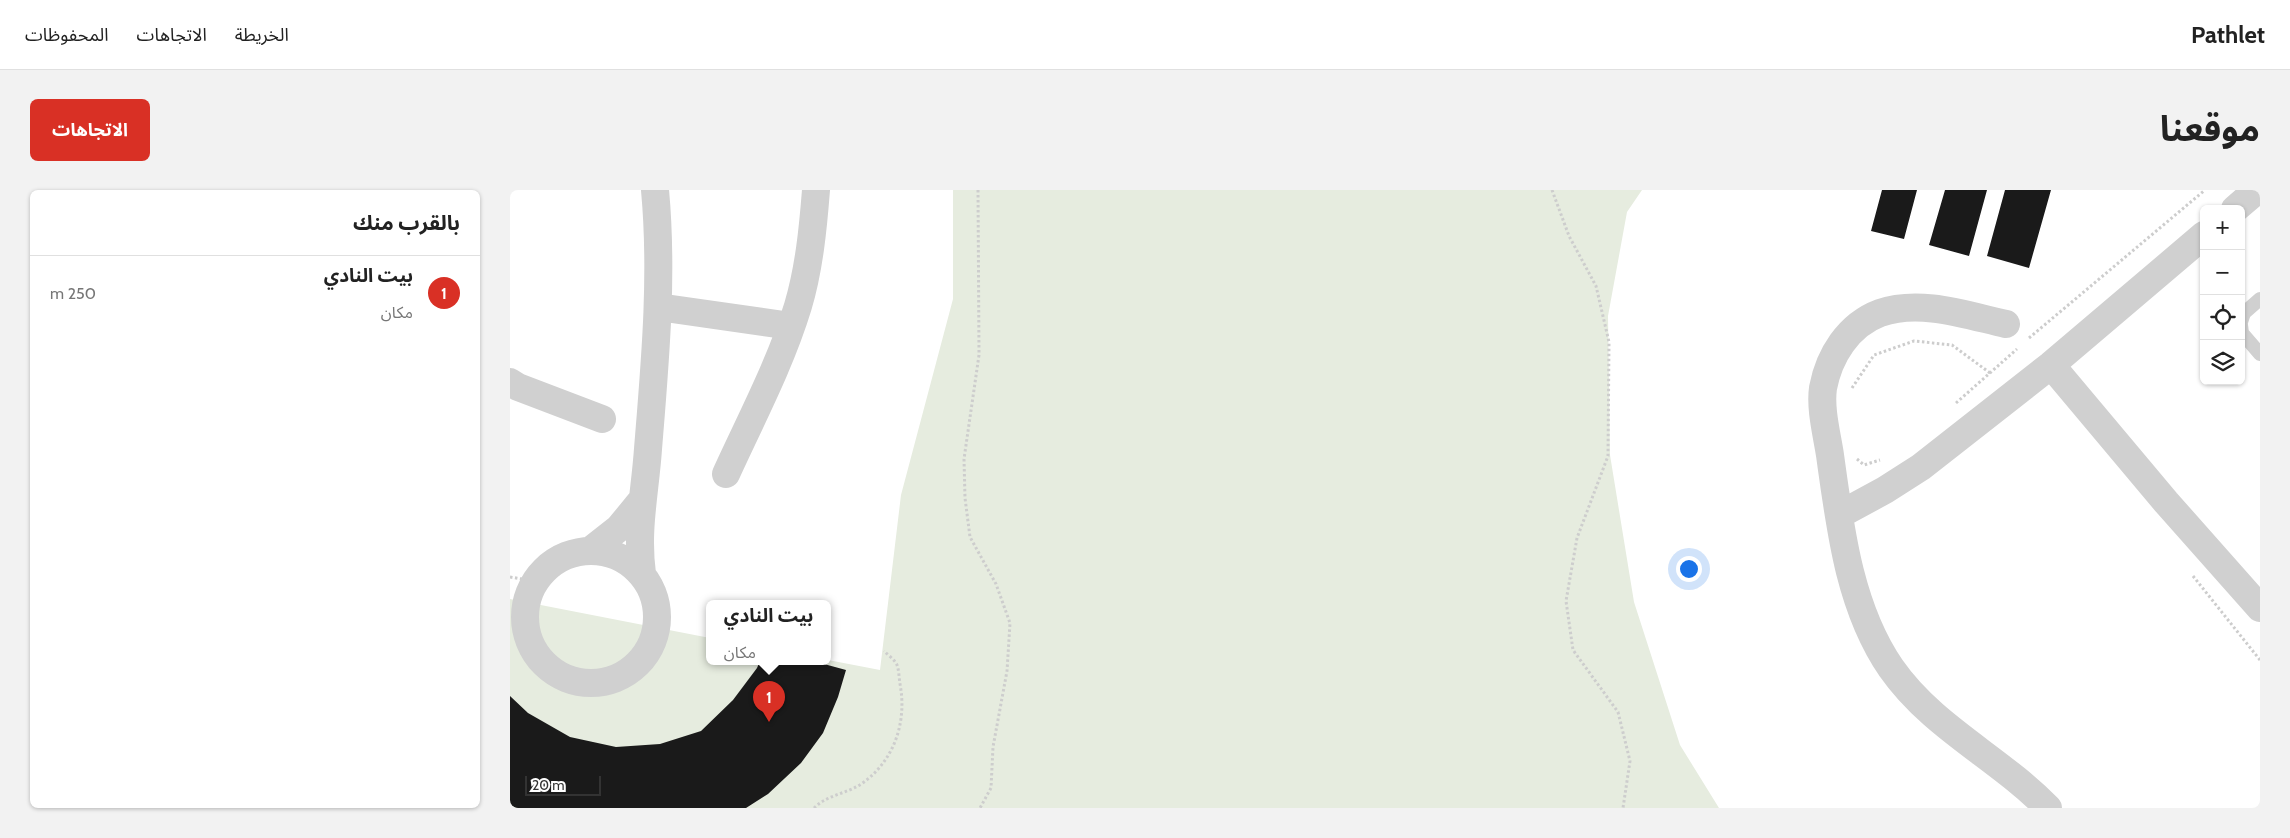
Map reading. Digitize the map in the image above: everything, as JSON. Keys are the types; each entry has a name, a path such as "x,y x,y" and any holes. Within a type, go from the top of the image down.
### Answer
{"street":[{"path":"642,574 639,537 648,458 658,307 659,264 655,190"},
{"path":"726,474 774,371 791,326 806,271 816,190"},
{"path":"2240,205 2257,190"},
{"path":"1838,514 1885,490 1921,467 2051,365 2200,238"},
{"path":"658,307 791,326"},
{"path":"2006,324 1944,310 1912,307 1879,313 1851,331 1832,357 1823,389 1825,422 1838,514 1848,561 1863,616 1890,667 1927,711 2048,808"},
{"path":"2051,365 2166,502 2260,608"},
{"path":"510,382 518,387 602,419"},
{"path":"591,550 619,528 642,500"},
{"path":"591,550 603,551 624,559 642,574 653,594 657,616 656,632 650,646 631,670 617,678 587,683 572,680 545,666 528,640 524,625 527,595 522,579 545,568 559,558 574,552 591,550"}],"lane":[{"path":"2245,312 2260,299"},
{"path":"2245,336 2260,354"}],"path":[{"path":"978,190 979,355 964,459 964,498 970,537 996,584 1010,623 1007,671 993,747 991,788 980,808"},
{"path":"1552,190 1569,236 1596,286 1609,342 1608,456 1577,538 1566,601 1573,650 1618,712 1630,760 1623,808"},
{"path":"1849,391 1874,355 1914,341 1952,346 1990,373"},
{"path":"1854,457 1864,466 1887,457"},
{"path":"814,808 826,799 850,791 863,783 875,773 893,749 902,721 902,699 897,664 884,651"}],"shaded area":[{"path":"953,190 1642,190 1627,212 1608,316 1610,455 1634,602 1680,745 1719,808 510,808 510,599 706,637 706,665 831,665 831,661 880,670 901,495 953,299"}],"building":[{"path":"1882,190 1917,190 1904,239 1871,231"},
{"path":"1945,190 1987,190 1969,256 1929,245"},
{"path":"2005,190 2051,190 2029,268 1987,256"},
{"path":"758,665 828,665 846,670 838,697 823,733 801,763 768,794 746,808 516,808 510,805 510,696 528,713 570,737 616,747 660,744 701,731 733,700"}],"place":[{"name":"بيت النادي","path":"769,722"}]}
